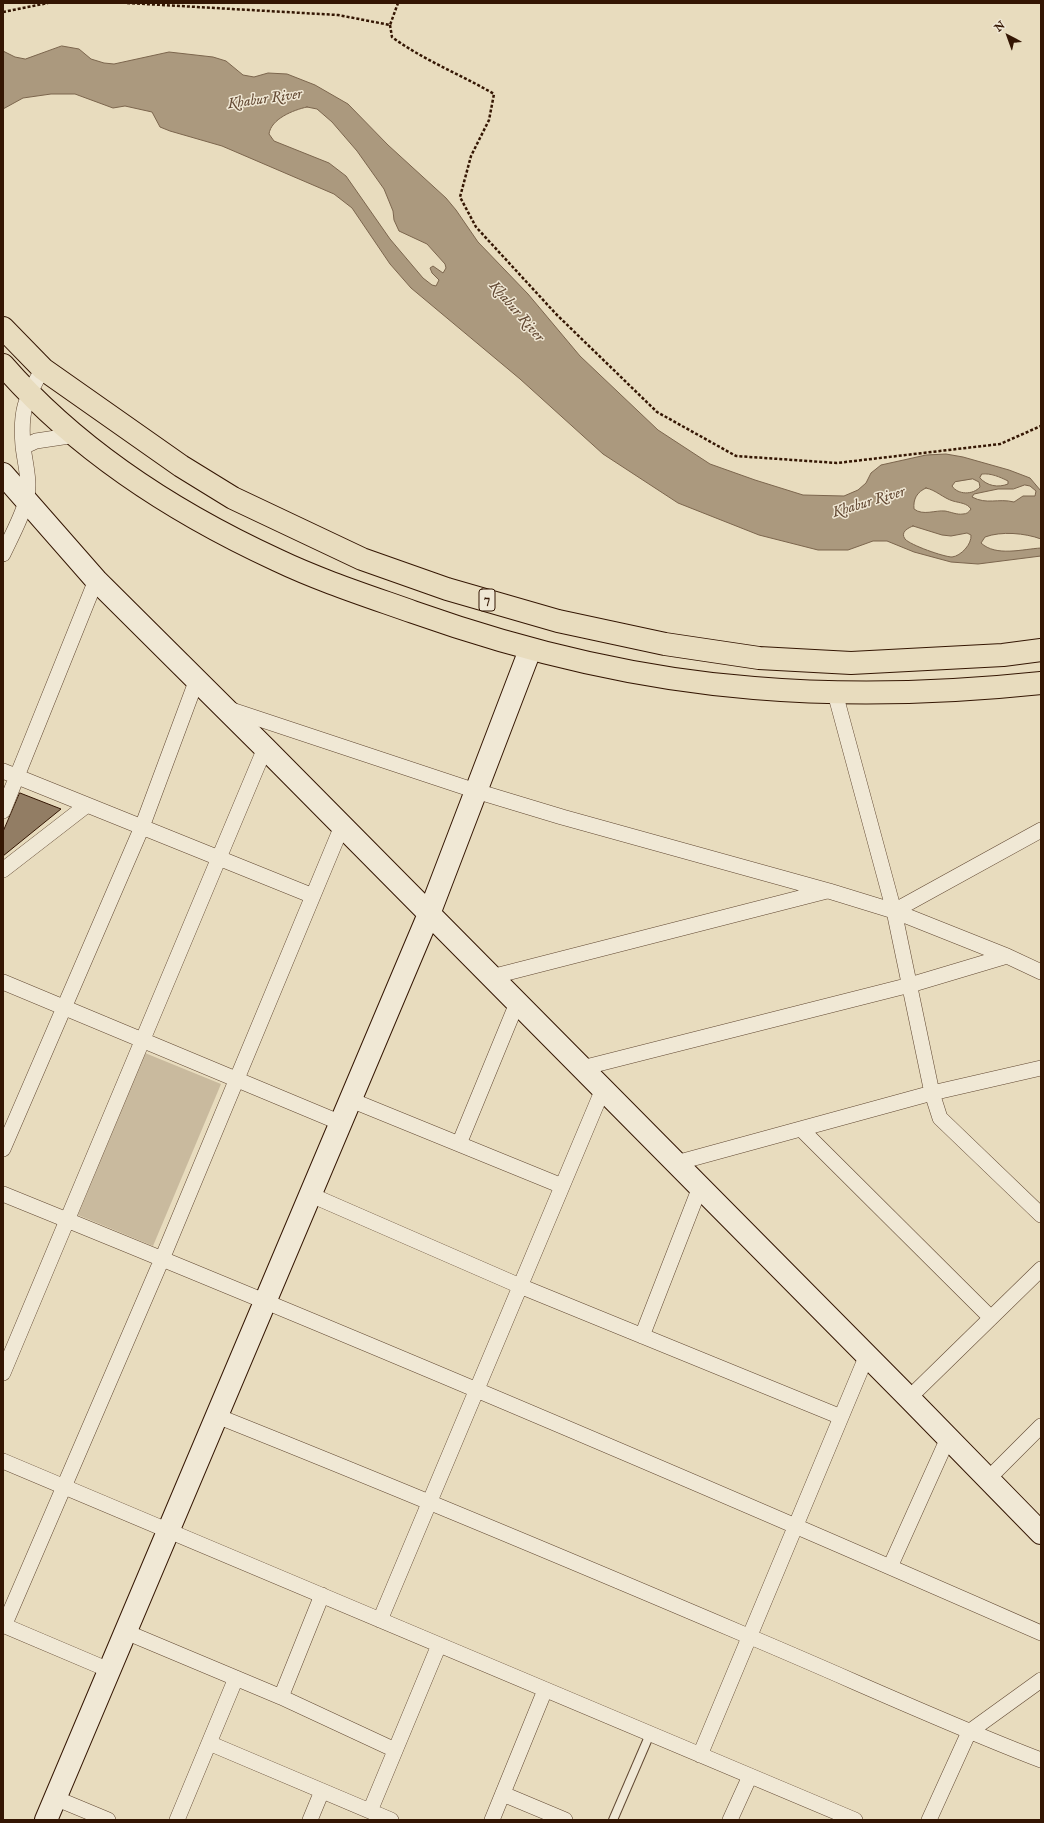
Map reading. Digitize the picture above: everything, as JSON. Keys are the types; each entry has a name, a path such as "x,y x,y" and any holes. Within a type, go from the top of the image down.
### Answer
{"highway":[{"name":"7","path":"3,328 43,369 181,466 232,498 362,559 447,589 558,621 665,644 767,658 851,663 1003,655 1041,650"},
{"path":"3,365 28,394 105,460 163,499 226,535 279,561 355,592 434,620 530,650 604,666 671,678 752,688 835,693 985,689 1041,683"}],"street":[{"path":"3,554 26,501 27,467 23,447 24,410 28,394 43,369"},
{"path":"23,447 36,441 76,435"},
{"path":"3,474 96,580 197,679 910,1398 1041,1533"},
{"path":"3,811 10,774 96,580"},
{"path":"46,1820 429,914 530,650"},
{"path":"3,1149 142,827 197,679"},
{"path":"835,693 894,911 932,1093 940,1118 1041,1215"},
{"path":"225,708 476,791 562,817 829,891 894,911 1039,970"},
{"path":"3,1373 265,748"},
{"path":"10,774 313,896"},
{"path":"3,870 87,805"},
{"path":"109,1670 4,1626 162,1259 342,826"},
{"path":"894,911 1041,830"},
{"path":"491,977 829,891"},
{"path":"582,1068 910,985 1007,956"},
{"path":"3,982 341,1124"},
{"path":"459,1144 517,1003"},
{"path":"676,1163 932,1093 1041,1068"},
{"path":"380,1620 603,1089"},
{"path":"351,1100 562,1186"},
{"path":"801,1129 991,1318"},
{"path":"642,1336 700,1187"},
{"path":"3,1194 266,1301 795,1526 1041,1633"},
{"path":"311,1195 520,1286 841,1416"},
{"path":"910,1398 1041,1268"},
{"path":"700,1755 867,1355"},
{"path":"217,1416 430,1501 749,1636 969,1732 1041,1760"},
{"path":"988,1479 1041,1426"},
{"path":"890,1567 948,1438"},
{"path":"3,1461 849,1819"},
{"path":"281,1697 322,1596"},
{"path":"126,1632 281,1697 395,1750"},
{"path":"370,1811 439,1645"},
{"path":"176,1820 236,1678"},
{"path":"929,1820 969,1732 1041,1680"},
{"path":"492,1820 545,1690"},
{"path":"209,1743 391,1820"},
{"path":"730,1820 750,1776"},
{"path":"310,1820 322,1791"},
{"path":"503,1794 565,1820"},
{"path":"55,1798 108,1820"}],"lane":[{"path":"613,1820 650,1734"}],"path":[{"path":"3,12 48,3"},
{"path":"127,3 338,15 390,25"},
{"path":"398,3 390,25 392,37 409,50 466,78 494,94 489,120 471,156 460,197 476,227 556,314 657,412 736,456 837,463 1000,444 1041,426"}],"shaded area":[{"path":"145,1053 221,1084 153,1246 78,1215"}],"water":[{"name":"Khabur River","path":"62,46 79,49 91,59 114,64 169,52 213,57 226,61 243,75 254,77 268,73 287,74 315,85 348,104 388,145 446,198 478,242 528,294 580,356 658,430 710,464 803,495 844,496 858,490 866,483 871,473 881,465 926,455 946,454 963,457 1009,470 1030,478 1041,491 1041,539 1028,535 1006,533 985,537 981,543 994,550 1002,551 1018,551 1041,548 1041,556 978,564 951,562 914,552 887,541 873,541 848,550 818,550 759,535 678,503 603,454 520,379 411,288 390,264 352,208 334,194 222,146 160,127 152,112 125,106 113,108 75,94 51,94 23,98 3,109 3,51 15,57 25,59","holes":["307,107 317,109 332,122 357,151 384,189 399,231 427,244 445,264 446,268 443,273 433,266 430,268 432,273 439,280 436,286 432,285 423,278 390,239 346,176 329,163 274,141 269,134 274,124 289,113","982,474 989,474 1008,481 1008,484 993,486 980,478","973,479 979,482 980,487 977,490 966,493 958,491 952,486 955,482","1025,485 1030,486 1036,491 1035,496 1023,496 1014,502 983,501 972,497 974,494 998,489 1013,489","926,488 930,489 949,500 965,504 971,509 969,512 964,514 956,514 945,511 921,512 914,509 916,496","913,526 942,535 951,536 967,533 971,535 971,538 968,546 962,552 952,557 927,550 905,539 903,534"]}],"building":[{"path":"20,793 61,809 3,856 3,832"}]}
